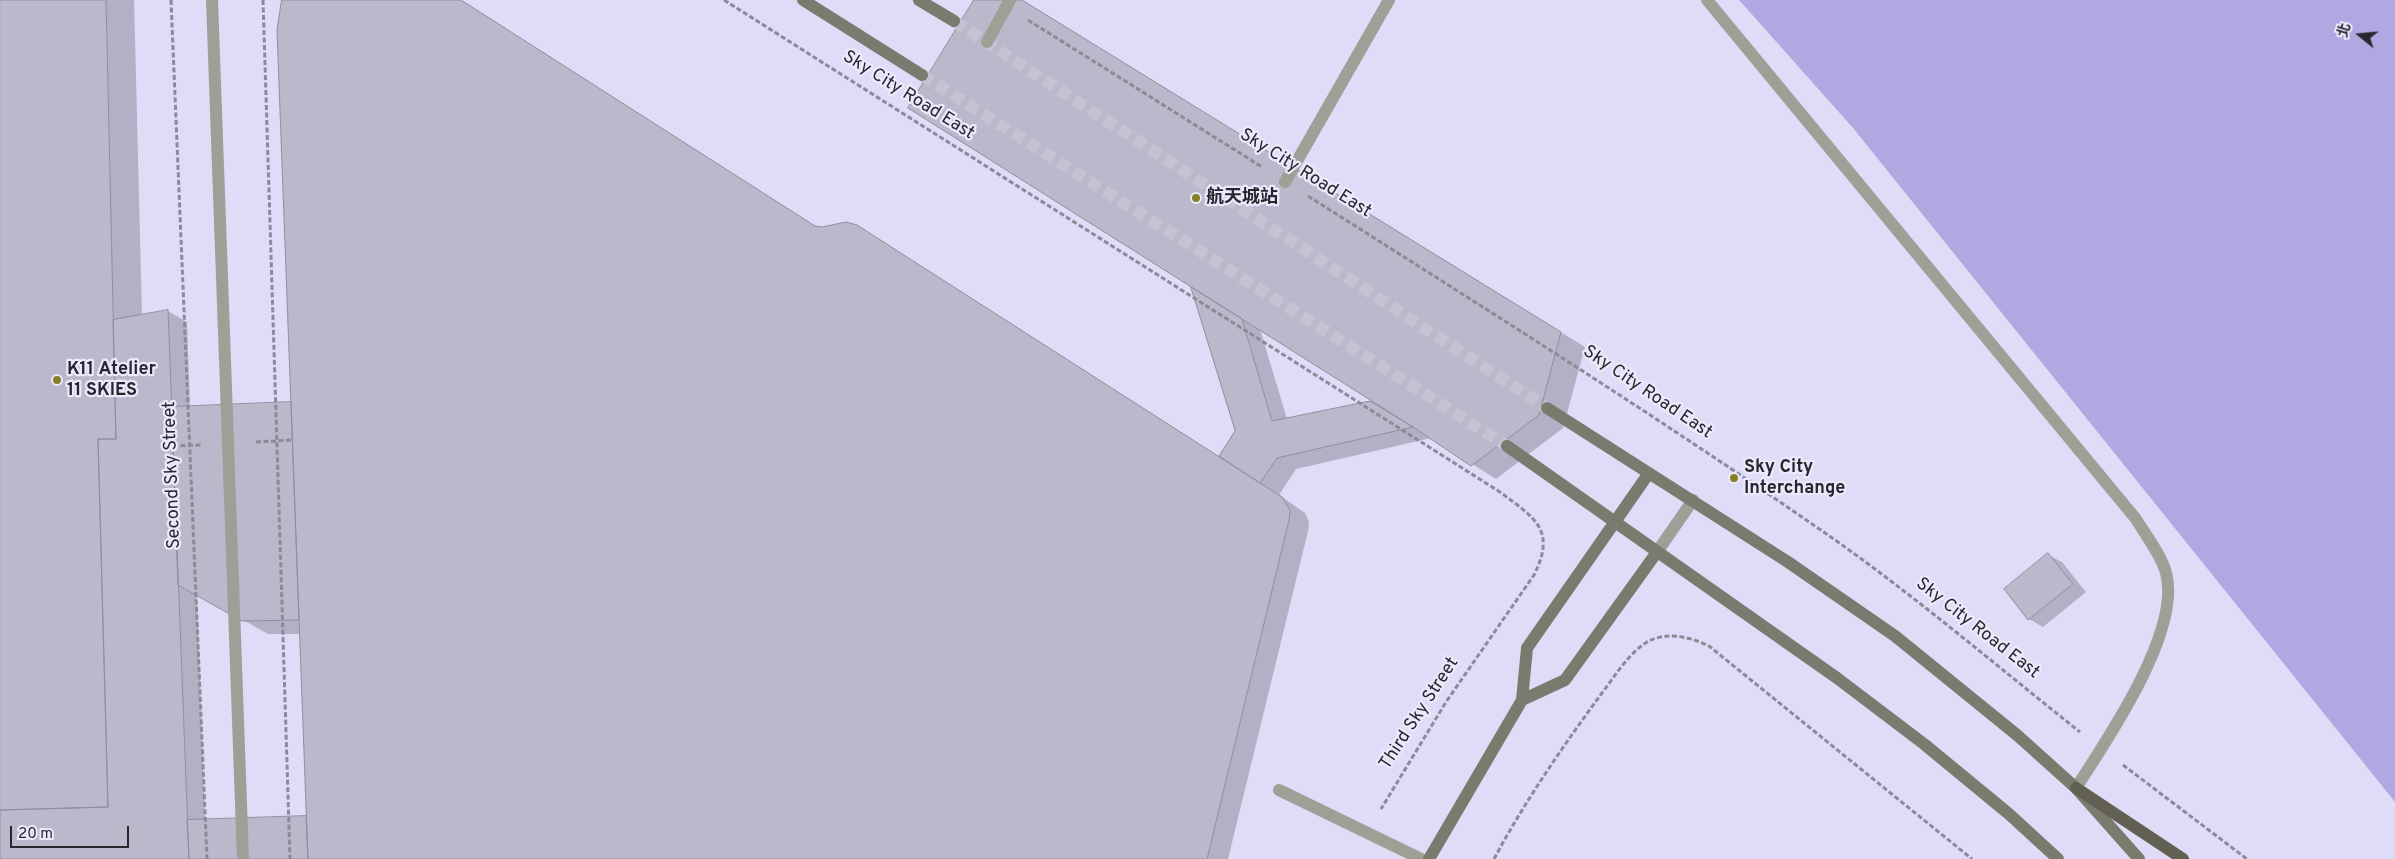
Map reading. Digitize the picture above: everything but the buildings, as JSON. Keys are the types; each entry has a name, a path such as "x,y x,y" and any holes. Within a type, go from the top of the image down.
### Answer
{"main road":[{"path":"2076,788 2182,859"}],"street":[{"path":"212,0 243,859"},
{"name":"Sky City Road East","path":"803,0 922,75"},
{"path":"918,0 954,21"},
{"path":"1285,182 1389,0"},
{"path":"1707,0 2136,520 2166,572 2169,600 2151,658 2101,748 2076,788"},
{"path":"987,42 1008,3"},
{"path":"1547,408 1788,562 1896,636 2002,723 2076,788 2140,859"},
{"path":"1507,446 1837,678 1924,744 2009,814 2058,859"},
{"path":"1429,859 1522,700 1527,648 1649,473"},
{"path":"1522,700 1565,680 1693,500"},
{"path":"1279,790 1420,859"}],"path":[{"name":"Second Sky Street","path":"171,0 207,859"},
{"path":"263,0 290,859"},
{"name":"Sky City Road East","path":"724,0 1500,492 1526,511 1542,535 1543,557 1522,592"},
{"name":"Sky City Road East","path":"1008,3 1585,373 1815,526 1862,560 2101,748 2248,859"},
{"name":"Third Sky Street","path":"1367,832 1446,702 1522,592"},
{"path":"1494,859 1542,779 1620,670 1635,652 1648,642 1675,636 1686,637 1709,646 1972,859"}],"shaded area":[{"path":"0,0 1739,0 1853,128 2395,802 2395,859 0,859"},
{"path":"1739,0 2395,0 2395,802 1853,128"}],"tunnel":[{"path":"954,21 1547,408"},
{"path":"922,75 1507,446"}],"place":[{"name":"航天城站","path":"1196,198"},
{"name":"K11 Atelier 11 SKIES","path":"57,380"},
{"name":"Sky City Interchange","path":"1734,478"}]}
